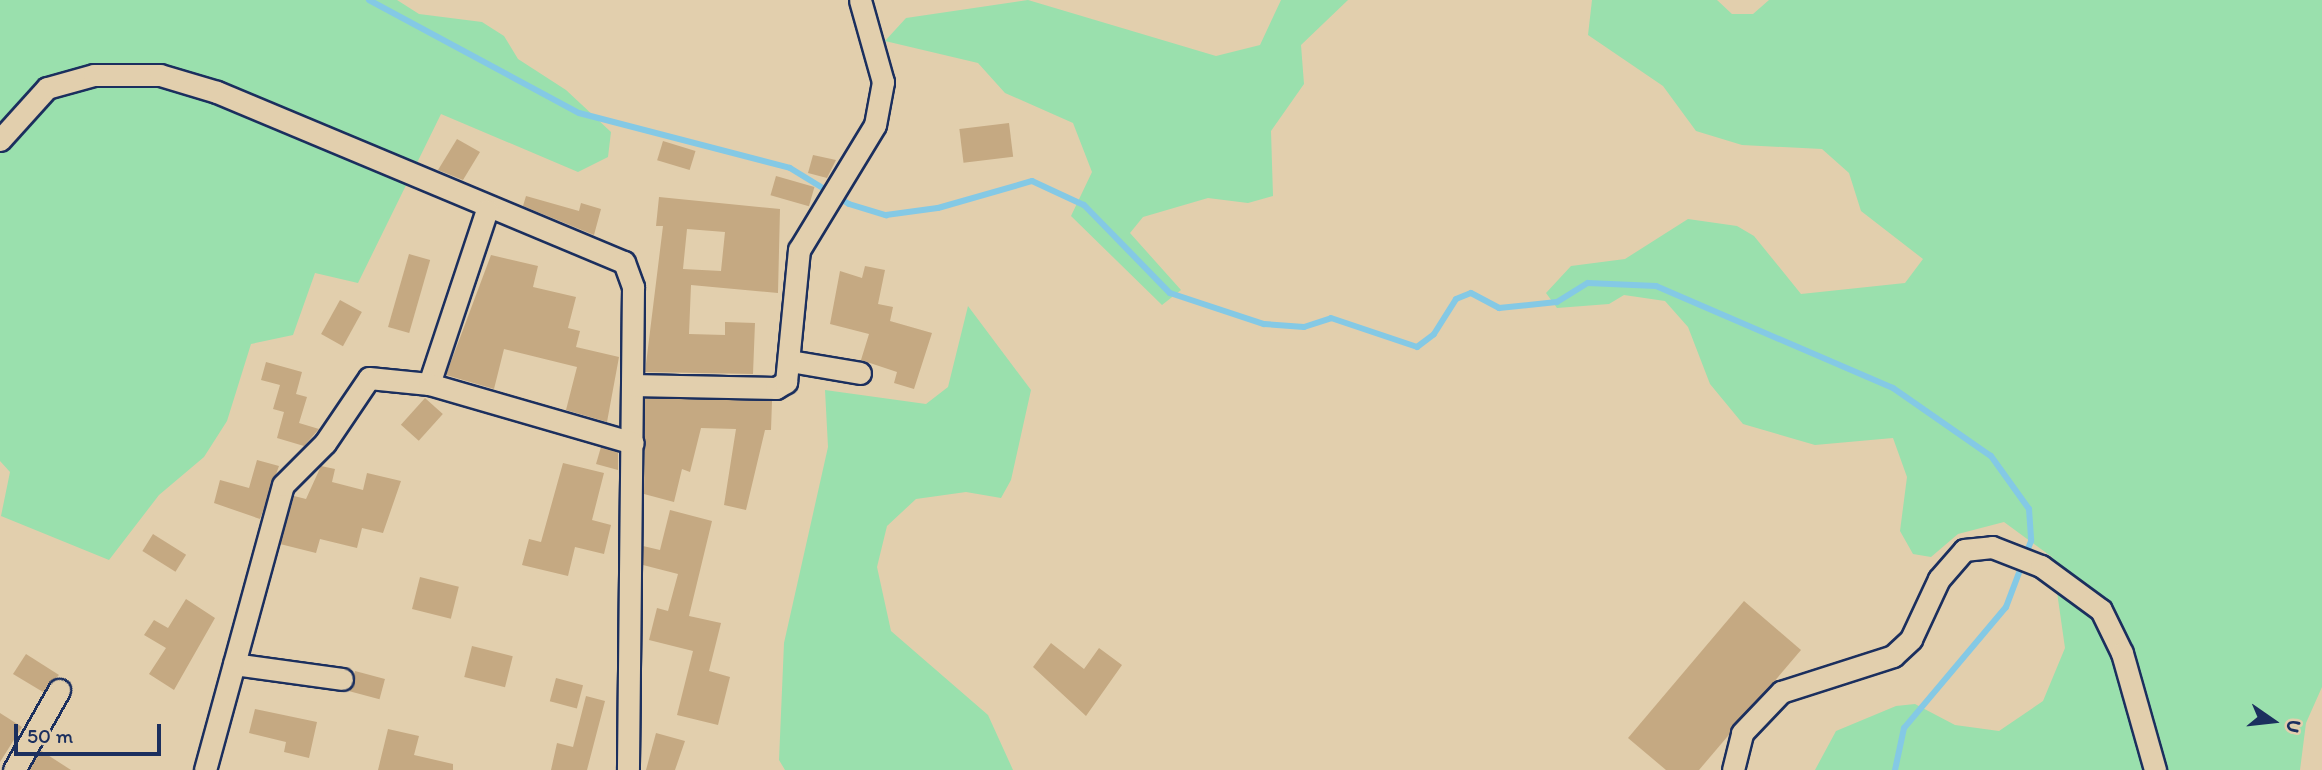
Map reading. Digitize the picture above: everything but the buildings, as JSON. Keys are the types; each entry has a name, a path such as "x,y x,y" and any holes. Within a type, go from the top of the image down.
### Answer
{"street":[{"path":"632,385 776,388 786,382 797,260 808,231 831,207 875,125 883,82 860,0"},
{"path":"0,140 47,88 94,75 160,75 217,92 487,209 624,262 633,287 628,770"},
{"path":"429,384 487,209"},
{"path":"790,361 860,373"},
{"path":"205,770 283,485 325,443 369,378 429,384 633,443"},
{"path":"1733,770 1742,733 1781,692 1893,656 1911,639 1938,579 1964,550 2015,553 2041,566 2101,610 2122,653 2155,770"},
{"path":"234,664 342,679"},
{"path":"14,770 59,690"}],"green space":[{"path":"0,0 397,0 419,14 482,22 504,36 518,59 566,90 611,132 608,157 578,172 441,114 358,283 315,273 293,335 251,344 227,421 204,457 159,495 109,560 1,516 10,472 0,461"},
{"path":"1028,0 1216,56 1260,45 1281,0 1348,0 1301,45 1304,84 1271,131 1273,196 1248,203 1208,198 1143,217 1130,233 1181,290 1162,305 1071,216 1092,172 1073,123 1005,93 978,63 885,41 906,18"},
{"path":"1592,0 1717,0 1732,14 1753,14 1769,0 2322,0 2322,687 2306,723 2300,770 1815,770 1836,731 1896,706 1915,704 1955,725 1999,731 2043,701 2065,648 2052,557 2004,522 1958,534 1931,557 1913,554 1900,531 1907,477 1893,438 1815,445 1743,424 1710,384 1688,327 1665,301 1624,295 1609,304 1557,308 1546,293 1571,266 1625,259 1688,219 1737,226 1754,236 1801,294 1905,283 1923,259 1861,211 1849,173 1822,149 1742,145 1696,131 1663,86 1588,35"},
{"path":"968,306 1031,390 1011,480 1001,498 966,492 916,499 887,526 877,567 891,631 988,715 1013,770 785,770 779,760 784,643 828,447 825,390 926,404 948,387"}],"waterway":[{"path":"369,0 579,113 790,168 849,204 886,215 938,208 1032,181 1084,205 1170,293 1264,324 1304,327 1331,318 1417,347 1434,334 1456,299 1471,293 1499,308 1557,302 1588,283 1656,286 1893,388 1991,456 2029,509 2031,541 2006,607 1904,728 1895,770"}]}
